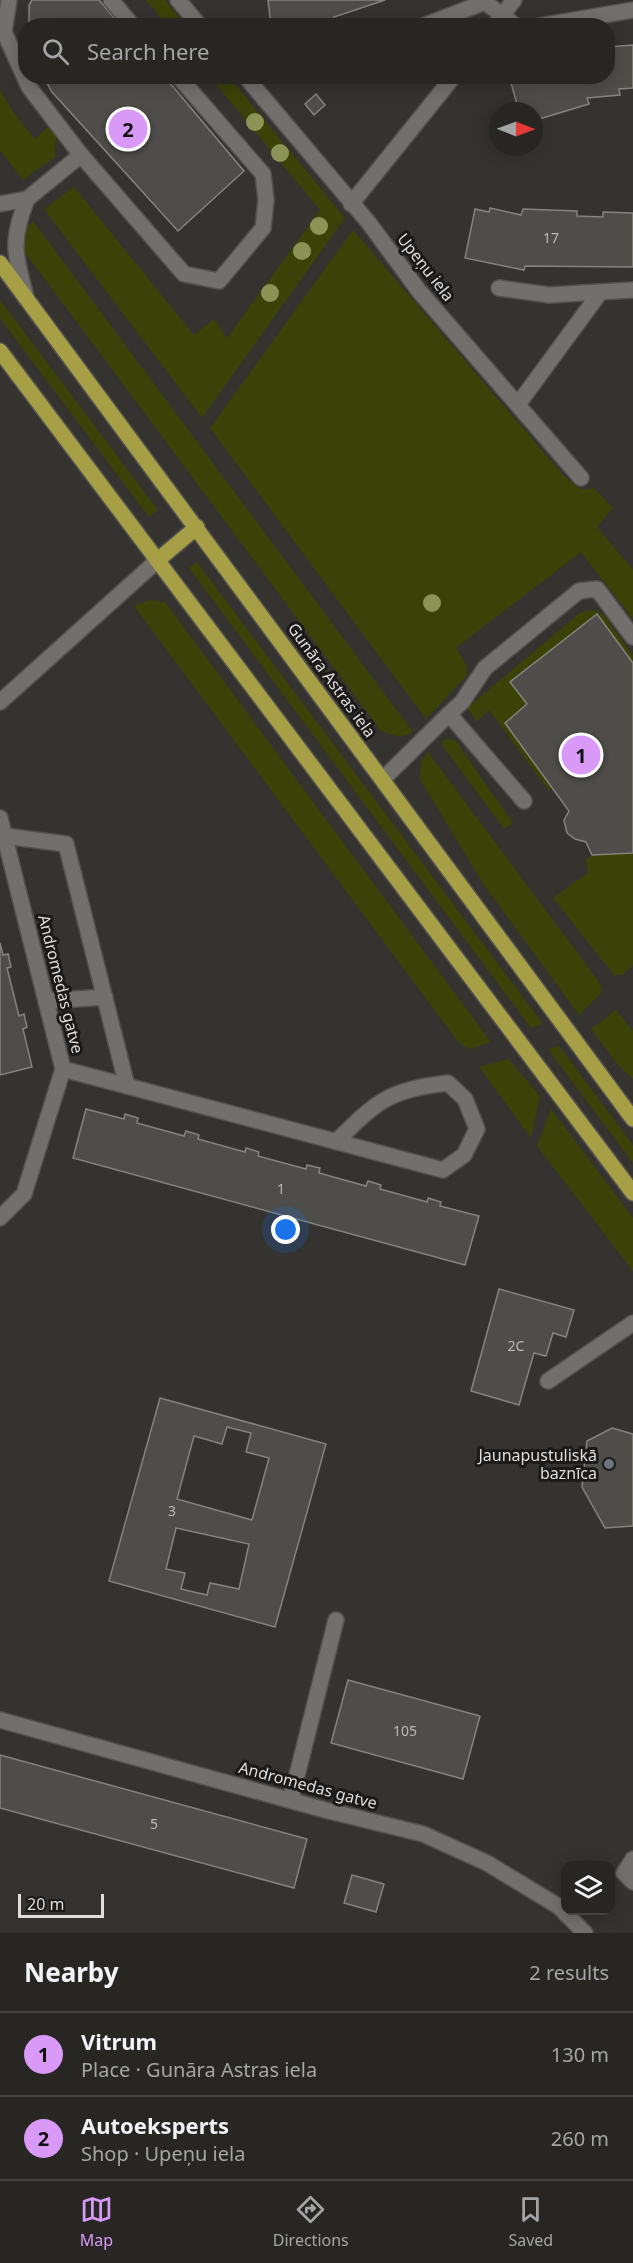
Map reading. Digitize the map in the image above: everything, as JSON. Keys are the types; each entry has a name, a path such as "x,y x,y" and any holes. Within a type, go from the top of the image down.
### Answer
{"main road":[{"name":"Gunāra Astras iela","path":"0,263 633,1119"},
{"path":"0,351 159,559 633,1193"},
{"path":"159,559 197,527"}],"street":[{"path":"9,0 4,32 18,63"},
{"path":"111,0 126,18"},
{"path":"178,0 193,18"},
{"path":"500,18 514,0"},
{"path":"444,18 485,2 496,18"},
{"path":"586,18 633,10"},
{"path":"28,84 81,155 184,274 219,281 263,228 266,200 263,174 185,84"},
{"name":"Upeņu iela","path":"251,84 369,223 419,291 519,403 581,478"},
{"path":"351,204 448,84"},
{"path":"26,298 16,257 15,228 27,199 81,155"},
{"path":"0,204 27,199"},
{"path":"498,288 549,295 599,294 633,290"},
{"path":"519,403 599,294"},
{"path":"0,702 159,559"},
{"path":"383,779 462,702 485,668 579,591 597,589 633,637"},
{"path":"449,714 524,801"},
{"name":"Andromedas gatve","path":"0,818 63,1069 24,1194 0,1218"},
{"path":"5,836 66,844 128,1086"},
{"path":"46,1001 105,997"},
{"path":"63,1069 336,1142 443,1170 464,1155 477,1129 465,1099 448,1083 411,1087 375,1104 336,1142"},
{"path":"548,1381 633,1323"},
{"path":"291,1799 336,1620"},
{"name":"Andromedas gatve","path":"0,1720 423,1834 487,1863 558,1906 585,1933"},
{"path":"633,1859 624,1873 633,1882"}],"green space":[{"path":"146,0 165,0 180,18 161,18"},
{"path":"216,84 235,84 345,218 202,418 44,209 74,187 194,335 214,319 227,338 320,210"},
{"path":"0,90 13,112 35,139 49,126 56,136 55,157 23,180 0,150"},
{"path":"33,221 413,732 400,737 381,731 24,251 23,232"},
{"path":"353,230 563,475 582,490 594,488 613,508 597,527 633,570 633,619 581,552 456,648 466,664 467,675 426,719 210,428"},
{"path":"0,300 158,510 149,517 0,318"},
{"path":"197,562 543,1024 531,1028 189,568"},
{"path":"149,600 165,602 491,1042 470,1049 459,1043 134,606"},
{"path":"594,610 604,615 633,656 633,663 597,614 510,682 527,704 505,723 552,787 549,791 489,710 477,721 467,708 581,612"},
{"path":"447,739 455,740 513,823 504,829 440,742"},
{"path":"428,752 599,982 603,991 579,1015 482,882 420,779 421,761"},
{"path":"633,853 633,965 622,975 614,975 553,898 588,873 586,860 592,855"},
{"path":"616,1010 633,1031 633,1079 619,1066 591,1029"},
{"path":"559,1046 633,1145 633,1163 548,1049"},
{"path":"508,1059 540,1096 531,1138 479,1067"},
{"path":"551,1109 633,1218 633,1271 537,1146"}],"building":[{"path":"32,0 99,0 114,18 29,18 29,5"},
{"path":"268,0 385,0 334,18 270,18"},
{"path":"633,45 633,88 619,89 620,95 587,98 589,104 543,118 543,102 516,102 511,84 615,84 615,46"},
{"path":"48,84 171,84 244,171 178,231 52,92"},
{"path":"316,94 325,105 314,115 305,104"},
{"path":"490,208 521,215 523,209 577,211 577,216 603,217 603,212 633,213 633,267 525,266 524,270 465,258 475,209 489,212"},
{"path":"597,614 633,663 633,853 592,855 586,842 575,839 567,833 564,820 569,811 505,723 527,704 510,682"},
{"path":"0,943 3,955 8,954 11,967 7,968 19,1016 24,1014 27,1027 23,1029 32,1067 0,1075"},
{"path":"86,1109 124,1119 125,1114 138,1118 137,1123 184,1136 186,1131 199,1135 198,1139 245,1152 246,1148 259,1152 258,1156 306,1169 307,1165 320,1168 319,1173 366,1186 368,1181 381,1185 380,1189 427,1202 428,1198 441,1202 440,1206 479,1216 465,1265 73,1158"},
{"path":"499,1289 574,1310 566,1337 553,1333 546,1356 534,1353 519,1405 471,1391"},
{"path":"160,1398 326,1444 275,1627 109,1581","holes":["227,1427 251,1433 246,1452 269,1458 252,1520 177,1499 194,1436 222,1444","176,1528 249,1544 239,1589 210,1583 207,1595 181,1589 185,1573 166,1569"]},
{"name":"Jaunapustuliskā baznīca","path":"612,1428 633,1434 633,1526 605,1528 582,1487 587,1441"},
{"path":"348,1680 480,1716 463,1779 331,1743"},
{"path":"0,1755 307,1839 294,1888 0,1808"},
{"path":"352,1875 384,1884 376,1912 344,1903"}],"place":[{"name":"Autoeksperts","path":"128,129"},
{"name":"Vitrum","path":"581,755"},
{"name":"Jaunapustuliskā baznīca","path":"609,1464"}]}
